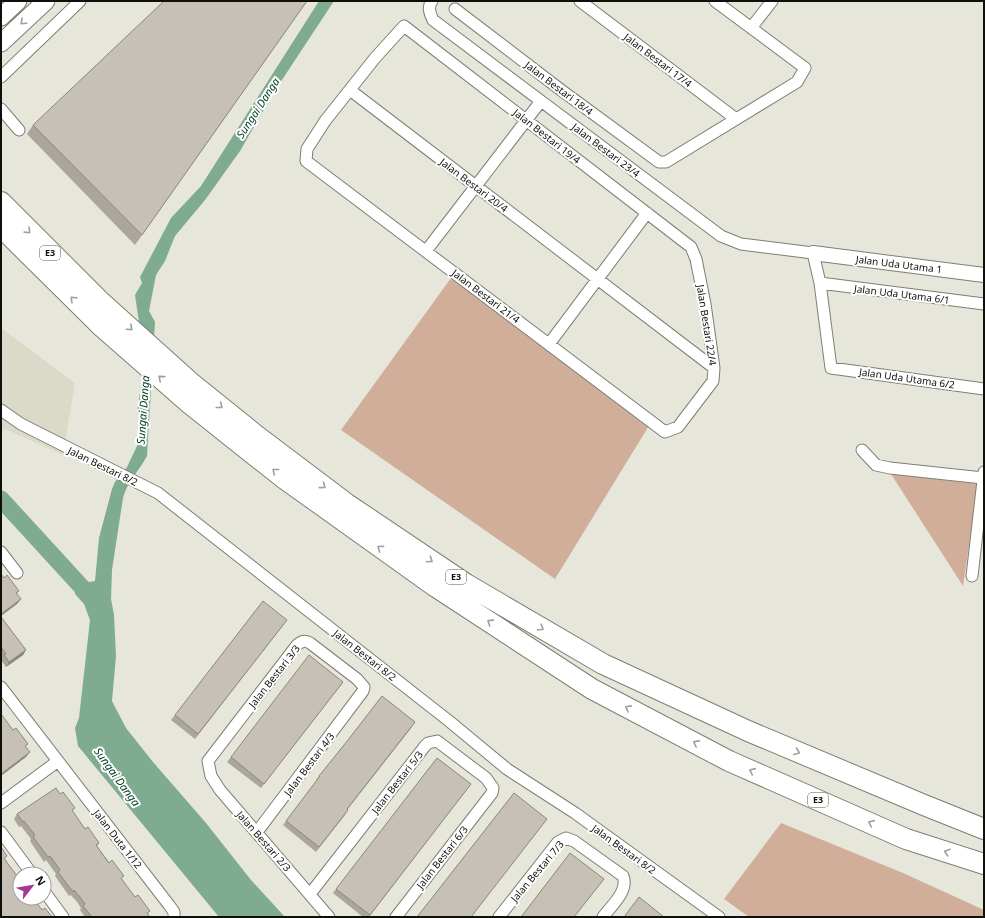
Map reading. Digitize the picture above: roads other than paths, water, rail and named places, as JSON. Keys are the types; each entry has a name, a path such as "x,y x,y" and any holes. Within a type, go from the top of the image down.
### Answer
{"highway":[{"name":"E3","path":"1,202 101,302 190,382 296,466 359,513 466,584 603,664 748,731 984,829"},
{"name":"E3","path":"1,227 101,326 190,404 282,477 382,550 436,587 592,689 729,761 906,839 984,864"}],"main road":[{"path":"1,17 18,1"},
{"path":"1,43 46,1"}],"street":[{"path":"1,77 80,1"},
{"name":"Jalan Bestari 23/4","path":"432,1 429,4 429,14 433,20 721,236 741,244 813,253"},
{"name":"Jalan Bestari 17/4","path":"580,1 736,119"},
{"path":"716,1 805,68 797,82 736,119"},
{"path":"751,28 772,1"},
{"name":"Jalan Bestari 18/4","path":"455,9 659,162 666,162 736,119"},
{"name":"Jalan Bestari 19/4","path":"350,90 375,58 404,26 690,247"},
{"name":"Jalan Bestari 21/4","path":"350,90 325,121 306,149 306,161 665,432"},
{"name":"Jalan Bestari 20/4","path":"350,90 714,368"},
{"path":"426,251 541,101"},
{"path":"1,109 19,130"},
{"path":"549,344 647,213"},
{"name":"Jalan Bestari 22/4","path":"665,432 678,427 713,382 714,368 699,274 696,259 690,247"},
{"path":"813,253 820,283"},
{"name":"Jalan Uda Utama 1","path":"813,253 984,275"},
{"name":"Jalan Uda Utama 6/1","path":"820,283 984,304"},
{"name":"Jalan Uda Utama 6/2","path":"820,283 831,368 984,389"},
{"name":"Jalan Bestari 8/2","path":"1,410 21,424 158,493 442,716 507,770 575,813 706,913 719,917"},
{"path":"862,450 876,465 890,468 984,475 972,576"},
{"path":"1,552 17,573"},
{"name":"Jalan Bestari 3/3","path":"208,761 301,641 310,643 357,679 364,687 361,695"},
{"name":"Jalan Duta 1/12","path":"1,687 169,905 174,912 174,917"},
{"name":"Jalan Bestari 4/3","path":"257,832 361,695"},
{"name":"Jalan Bestari 5/3","path":"310,894 428,743 437,741 441,743 486,778 493,788 489,798"},
{"path":"1,803 58,761"},
{"name":"Jalan Bestari 2/3","path":"208,761 211,776 220,790 329,917"},
{"name":"Jalan Bestari 6/3","path":"396,917 489,798"},
{"path":"1,832 26,866"},
{"name":"Jalan Bestari 7/3","path":"499,917 558,842 566,838 574,841 623,876 625,881 622,892 603,917"},
{"path":"52,902 63,917"}],"water":[{"name":"Sungai Danga","path":"319,1 334,1 274,92 240,151 205,200 175,236 165,261 156,275 149,311 155,322 147,456 130,482 123,498 112,570 111,599 114,615 116,656 112,701 126,728 153,762 206,823 251,880 285,917 219,917 78,746 75,728 79,718 90,620 84,604 75,594 75,586 72,582 74,578 78,576 89,582 95,581 99,538 112,489 115,482 127,467 137,446 141,414 137,413 143,379 139,322 135,295 142,283 140,277 171,218 201,186"}],"waterway":[{"path":"1,499 89,595"}]}
